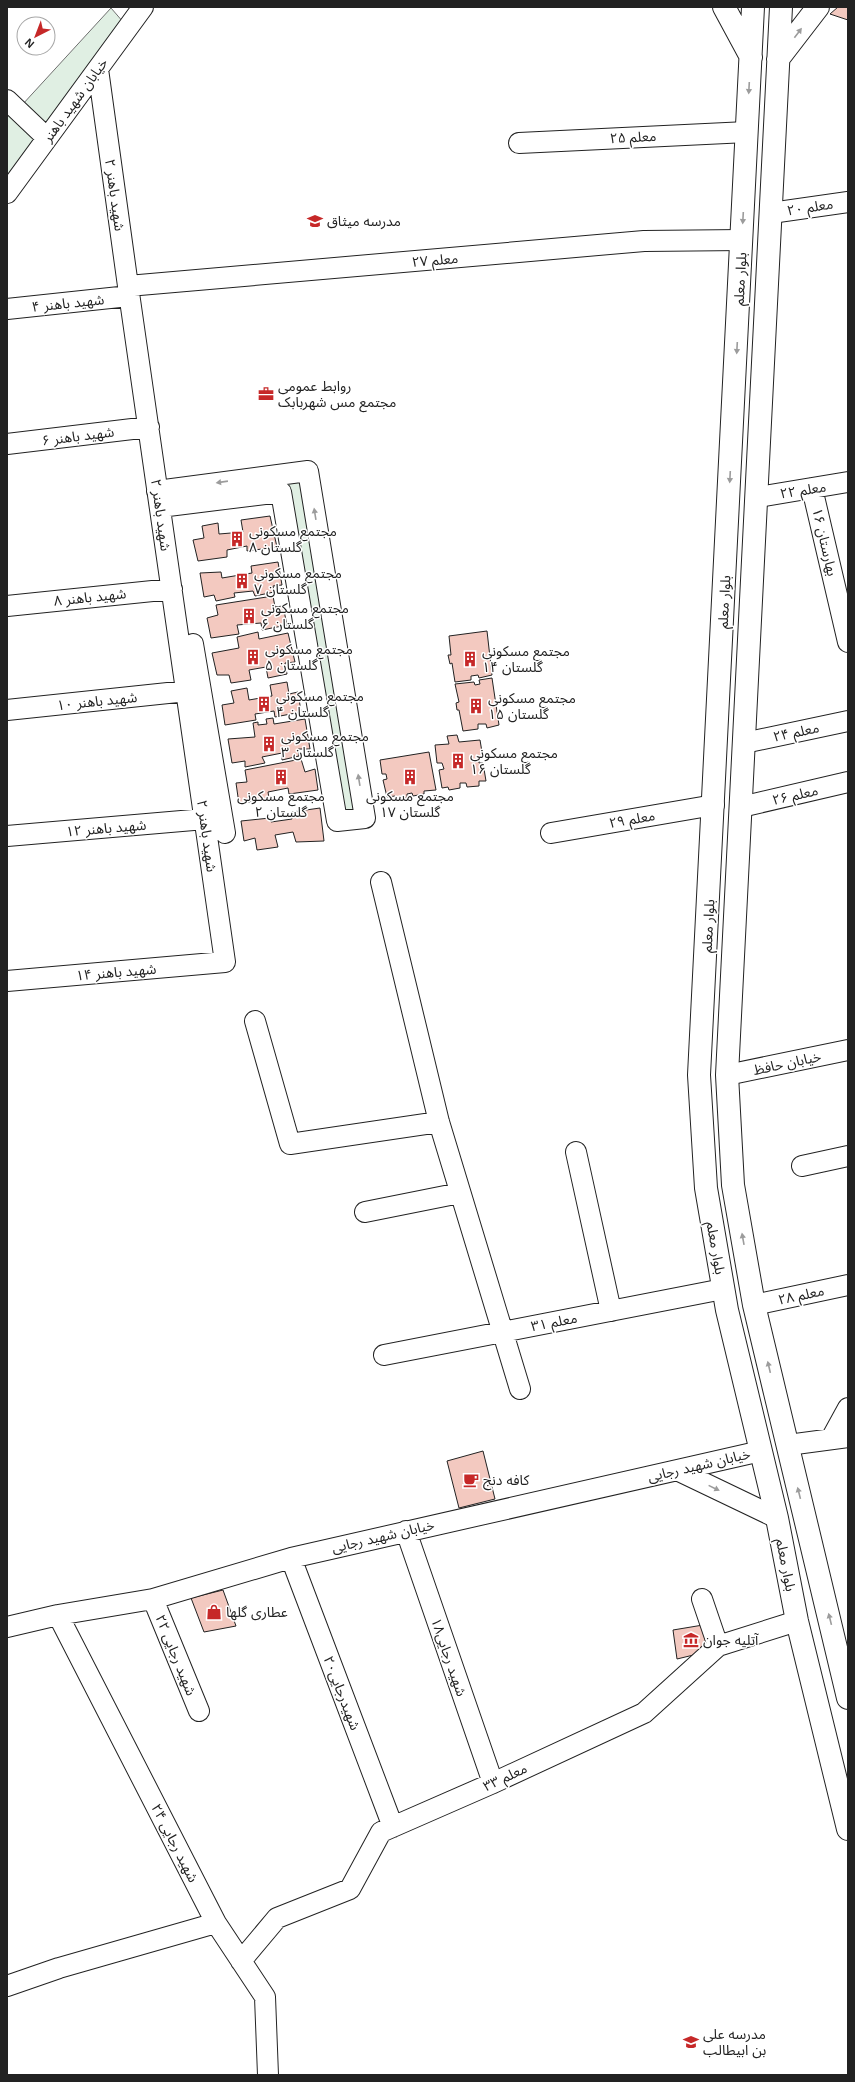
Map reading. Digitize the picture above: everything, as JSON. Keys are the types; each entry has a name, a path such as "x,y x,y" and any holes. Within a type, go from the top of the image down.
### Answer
{"main road":[{"path":"724,7 751,58"},
{"name":"بلوار معلم","path":"753,7 714,806 699,1075 706,1188 723,1288 777,1518 797,1621 848,1829"},
{"name":"بلوار معلم","path":"781,7 758,497 727,1075 734,1185 754,1305 788,1445 842,1643 848,1698"},
{"path":"778,59 818,7"},
{"path":"721,656 749,656"},
{"path":"761,1451 788,1445"}],"street":[{"name":"خیابان شهید باهنر","path":"7,193 98,68 136,10"},
{"name":"شهید باهنر ۲","path":"98,68 128,291 162,501 172,589 225,962"},
{"path":"7,100 47,138"},
{"name":"معلم ۲۵","path":"519,143 747,132"},
{"name":"معلم ۲۰","path":"771,213 848,202"},
{"name":"معلم ۲۷","path":"128,291 644,241 742,240"},
{"name":"شهید باهنر ۴","path":"7,309 128,291"},
{"name":"شهید باهنر ۶","path":"7,444 149,427"},
{"path":"225,834 162,501 280,483 308,471 365,818 337,821 280,483"},
{"name":"معلم ۲۲","path":"758,497 848,482"},
{"name":"بهارستان ۱۶","path":"812,488 848,642"},
{"name":"شهید باهنر ۸","path":"7,606 172,589"},
{"name":"شهید باهنر ۱۰","path":"7,710 187,691"},
{"name":"معلم ۲۴","path":"744,743 848,721"},
{"name":"معلم ۲۶","path":"741,807 848,782"},
{"name":"معلم ۲۹","path":"551,833 714,806"},
{"name":"شهید باهنر ۱۲","path":"7,836 205,819"},
{"path":"381,882 439,1122 520,1389"},
{"name":"شهید باهنر ۱۴","path":"7,981 225,962"},
{"path":"255,1021 290,1144 439,1122"},
{"name":"خیابان حافظ","path":"727,1075 848,1050"},
{"path":"576,1152 611,1310"},
{"path":"802,1166 848,1156"},
{"path":"365,1212 460,1193"},
{"name":"معلم ۲۸","path":"754,1305 848,1284"},
{"name":"معلم ۳۱","path":"384,1355 723,1288"},
{"path":"788,1445 839,1438 848,1408"},
{"name":"خیابان شهید رجایی","path":"7,1627 58,1615 153,1598 290,1558 761,1451"},
{"path":"679,1470 777,1518"},
{"name":"شهید رجایی۱۸","path":"406,1531 493,1783"},
{"name":"شهیدرجایی۲۰","path":"290,1558 393,1827"},
{"name":"شهید رجایی ۲۲","path":"153,1598 199,1711"},
{"path":"702,1599 718,1646"},
{"name":"شهید رجایی ۲۴","path":"58,1615 216,1923 265,1997 268,2075"},
{"name":"معلم ۳۳","path":"241,1961 277,1918 350,1889 381,1832 493,1783 644,1713 683,1680 718,1646 797,1621"},
{"path":"7,1986 59,1968 216,1923"}],"green space":[{"path":"111,8 124,23 47,125 22,105"},
{"path":"11,113 37,142 7,180 7,117"},
{"path":"306,473 363,816 339,819 281,476"}],"building":[{"path":"838,7 848,7 848,20 830,14"},
{"name":"مجتمع مسکونی گلستان ۸","path":"270,516 277,547 247,551 247,546 227,550 227,557 198,561 193,540 204,538 202,526 218,523 219,534 243,532 241,520"},
{"name":"مجتمع مسکونی گلستان ۷","path":"278,562 282,585 273,586 274,592 255,596 253,591 234,593 235,597 216,601 214,595 204,597 200,573 221,572 222,578 252,573 251,566"},
{"name":"مجتمع مسکونی گلستان ۶","path":"273,596 275,607 283,606 287,625 262,630 261,623 237,625 239,634 211,638 207,618 218,615 216,605"},
{"name":"مجتمع مسکونی گلستان ۱۴","path":"487,631 492,675 479,678 478,675 471,676 471,680 455,682 452,663 450,664 448,655 451,655 449,636"},
{"name":"مجتمع مسکونی گلستان ۵","path":"258,632 259,639 288,633 295,662 285,663 287,674 268,678 266,667 249,670 251,680 231,683 229,675 217,675 212,653 239,648 237,637"},
{"name":"مجتمع مسکونی گلستان ۱۵","path":"492,678 499,725 487,728 486,724 478,724 478,729 463,731 459,710 457,710 456,703 459,702 455,684 474,682 475,685 480,684 479,680"},
{"name":"مجتمع مسکونی گلستان ۴","path":"287,682 289,694 298,692 301,712 275,717 274,711 255,714 256,720 225,725 222,705 234,703 231,691 247,688 249,700 272,696 270,685"},
{"name":"مجتمع مسکونی گلستان ۳","path":"273,718 274,724 305,719 310,749 298,749 299,756 282,760 282,753 262,757 265,763 245,767 245,761 232,763 228,739 255,737 253,723 258,722 258,725 267,724 266,719"},
{"name":"مجتمع مسکونی گلستان ۱۶","path":"457,735 459,742 480,740 483,758 479,758 479,763 483,763 486,781 479,781 479,786 467,787 466,783 460,783 460,788 449,790 448,787 442,788 439,770 444,769 442,763 437,763 435,745 449,744 447,736"},
{"name":"مجتمع مسکونی گلستان ۱۷","path":"429,752 436,790 424,791 424,794 413,796 412,793 407,794 407,798 396,799 395,796 387,797 383,780 387,779 386,774 382,774 380,760"},
{"name":"مجتمع مسکونی گلستان ۲","path":"301,759 305,772 315,769 318,790 289,794 288,788 268,792 269,798 239,804 236,783 247,782 245,770"},
{"path":"320,808 324,841 296,842 293,832 275,835 278,847 257,850 255,838 244,841 241,821 270,818 271,822 292,819 292,812"},
{"name":"کافه دنج","path":"483,1451 495,1499 459,1508 447,1461"},
{"name":"عطاری گلها","path":"223,1590 236,1626 204,1632 191,1598"},
{"name":"آتلیه جوان","path":"703,1625 710,1651 677,1659 673,1630"}],"place":[{"name":"مدرسه میثاق","path":"315,221"},
{"name":"روابط عمومی مجتمع مس شهربابک","path":"266,394"},
{"name":"مجتمع مسکونی گلستان ۸","path":"237,539"},
{"name":"مجتمع مسکونی گلستان ۷","path":"242,581"},
{"name":"مجتمع مسکونی گلستان ۶","path":"249,616"},
{"name":"مجتمع مسکونی گلستان ۵","path":"253,657"},
{"name":"مجتمع مسکونی گلستان ۱۴","path":"470,659"},
{"name":"مجتمع مسکونی گلستان ۴","path":"264,704"},
{"name":"مجتمع مسکونی گلستان ۱۵","path":"476,706"},
{"name":"مجتمع مسکونی گلستان ۳","path":"269,744"},
{"name":"مجتمع مسکونی گلستان ۱۶","path":"458,761"},
{"name":"مجتمع مسکونی گلستان ۲","path":"281,777"},
{"name":"مجتمع مسکونی گلستان ۱۷","path":"410,777"},
{"name":"کافه دنج","path":"471,1480"},
{"name":"عطاری گلها","path":"214,1612"},
{"name":"آتلیه جوان","path":"691,1640"},
{"name":"مدرسه علی بن ابیطالب","path":"691,2042"}]}
